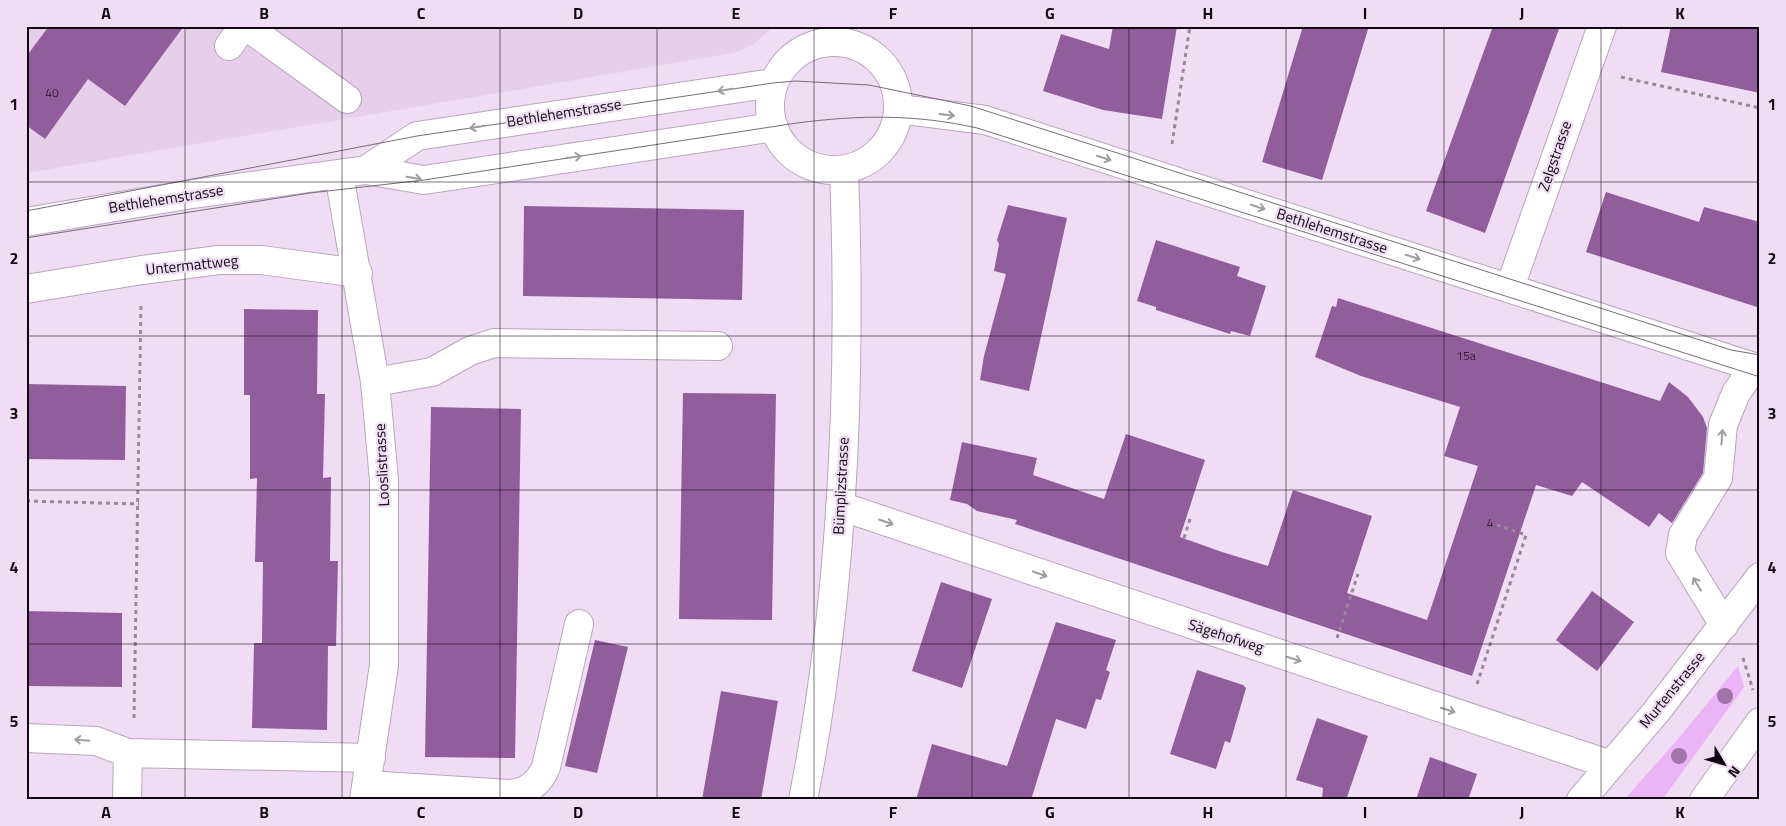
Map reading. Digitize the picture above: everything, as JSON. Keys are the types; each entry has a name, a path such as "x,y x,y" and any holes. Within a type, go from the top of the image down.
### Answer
{"street":[{"name":"Zelgstrasse","path":"1510,287 1602,26"},
{"path":"239,33 347,100"},
{"path":"840,34 864,48 883,63 895,84 899,109 896,126 882,149 861,165 844,170 827,170 810,166 795,158 783,146 770,116 770,100 773,83 792,57 807,47 840,34"},
{"name":"Bethlehemstrasse","path":"366,170 417,136 773,83"},
{"name":"Bethlehemstrasse","path":"899,109 985,120 1510,287 1757,369"},
{"name":"Bethlehemstrasse","path":"26,222 366,170 424,180 774,127"},
{"name":"Bümplizstrasse","path":"803,800 824,667 840,506 848,362 844,170"},
{"name":"Looslistrasse","path":"339,174 358,273 375,382 384,480 384,665 365,792"},
{"name":"Untermattweg","path":"26,289 142,270 219,260 261,260 358,273"},
{"path":"375,382 432,372 470,351 494,343 718,346"},
{"path":"1724,625 1680,553 1683,535 1718,478 1723,425 1736,393 1757,369"},
{"name":"Sägehofweg","path":"840,506 1611,765"},
{"name":"Murtenstrasse","path":"1580,800 1611,765 1724,625 1760,577"},
{"path":"365,792 511,794 518,793 534,784 542,777 546,767 579,624"},
{"path":"1704,800 1760,722"},
{"path":"26,738 96,741 128,753 371,758"},
{"path":"127,800 128,753"}],"path":[{"path":"1170,153 1190,26"},
{"path":"1618,76 1760,108"},
{"path":"128,753 134,728 141,307"},
{"path":"26,501 138,504"},
{"path":"1184,538 1190,519"},
{"path":"1466,716 1526,535 1497,525"},
{"path":"1326,670 1358,574"},
{"path":"1741,651 1754,693"}],"shaded area":[{"path":"26,26 774,26 754,44 734,53 26,173"},
{"path":"1738,666 1744,687 1662,800 1624,800 1678,739"}],"building":[{"path":"49,26 184,26 125,106 88,79 45,139 26,125 26,57"},
{"path":"1113,26 1177,26 1162,119 1103,110 1043,91 1061,34 1109,49"},
{"path":"1303,26 1369,26 1322,180 1262,162"},
{"path":"1493,26 1560,26 1485,233 1426,211"},
{"path":"1671,26 1760,26 1760,93 1661,72"},
{"path":"1606,192 1699,222 1704,207 1760,222 1760,308 1586,252"},
{"path":"1008,205 1067,218 1029,391 980,380 984,356 1006,274 994,271 999,244 997,240"},
{"path":"524,206 744,210 742,300 523,296"},
{"path":"1156,240 1240,267 1237,276 1266,286 1250,336 1231,331 1230,334 1156,310 1156,307 1137,301"},
{"path":"1338,298 1660,401 1669,382 1688,397 1703,417 1707,428 1703,473 1672,523 1659,513 1649,527 1582,482 1572,496 1536,485 1472,676 1015,524 1017,520 977,511 967,504 950,500 962,442 1037,458 1033,475 1104,499 1126,434 1205,460 1180,537 1222,552 1268,566 1293,490 1372,516 1347,593 1427,620 1478,466 1444,456 1460,407 1361,376 1315,357 1332,306 1336,307"},
{"path":"244,309 318,310 317,394 325,394 323,478 331,477 330,561 338,561 336,646 328,646 327,730 252,728 254,643 262,643 263,562 255,562 257,478 250,479 250,395 244,395"},
{"path":"26,384 126,386 125,460 26,459"},
{"path":"683,393 776,394 772,620 679,619"},
{"path":"431,407 521,409 515,758 425,757"},
{"path":"941,582 992,599 962,688 912,671"},
{"path":"1592,591 1634,622 1597,671 1556,640"},
{"path":"26,611 122,613 122,687 26,686"},
{"path":"1056,622 1116,640 1106,670 1110,672 1101,700 1096,699 1086,729 1056,719 1031,800 916,800 932,744 1007,766"},
{"path":"595,640 628,647 597,773 565,766"},
{"path":"1197,670 1243,685 1246,688 1230,743 1225,741 1216,769 1170,754"},
{"path":"721,691 778,701 761,800 702,800"},
{"path":"1317,718 1368,736 1346,800 1322,800 1323,788 1296,780"},
{"path":"1430,757 1477,774 1468,800 1416,800"}],"tram line":[{"path":"26,211 417,136 773,83 795,81 869,85 971,106 1731,350 1760,355"},
{"path":"26,238 310,193 424,180 797,123 865,117 909,118 954,123 977,128 1760,377"}]}
